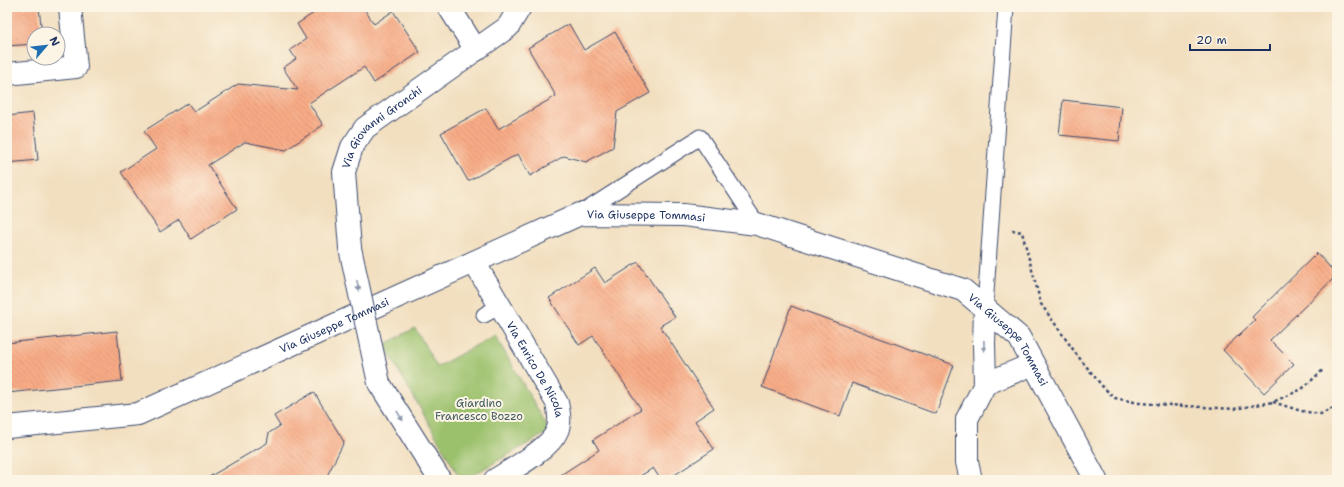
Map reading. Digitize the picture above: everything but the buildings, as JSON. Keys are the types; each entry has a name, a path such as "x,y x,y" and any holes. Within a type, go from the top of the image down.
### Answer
{"street":[{"path":"7,74 76,67 70,7"},
{"path":"449,7 476,50"},
{"name":"Via Giovanni Gronchi","path":"440,480 379,383 350,248 344,172 352,146 365,128 508,27 520,7"},
{"name":"Via Giuseppe Tommasi","path":"7,427 138,414 580,214 683,215 757,224 963,290 1019,337 1096,480"},
{"name":"Via Enrico De Nicola","path":"474,262 492,310 557,403 560,416 558,430 552,440 542,449 495,480"},
{"path":"970,480 967,462 967,419 985,384 985,307"},
{"path":"985,384 1033,364"}],"lane":[{"path":"985,307 1006,7"},
{"path":"580,214 700,137 757,224"}],"path":[{"path":"990,224 1022,232 1042,304 1077,355 1103,387 1115,398 1139,403 1234,409 1273,402 1302,389 1324,369"},
{"path":"1273,402 1301,411 1321,414 1337,406"}],"green space":[{"name":"Giardino Francesco Bozzo","path":"415,328 437,367 495,335 550,431 464,480 461,480 384,345"}]}
